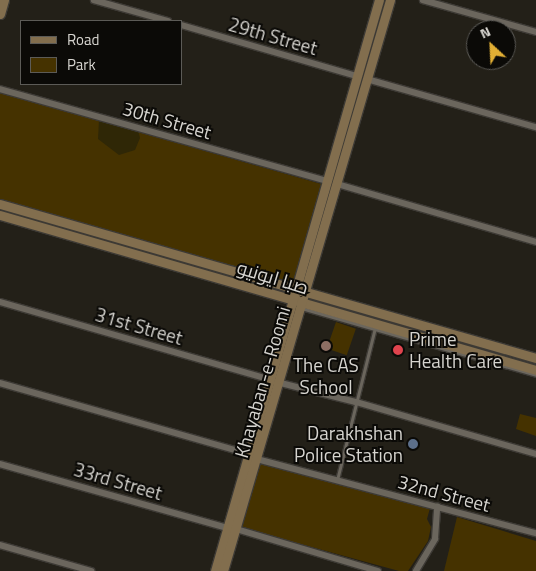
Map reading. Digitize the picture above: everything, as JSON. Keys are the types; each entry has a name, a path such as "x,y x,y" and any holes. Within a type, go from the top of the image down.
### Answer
{"main road":[{"path":"0,14 4,0"},
{"name":"Khayaban-e-Roomi","path":"220,570 253,456 292,299 379,0"},
{"name":"Khayaban-e-Roomi","path":"273,380 302,306 390,0"},
{"name":"صبا ایونیو","path":"0,204 536,358"},
{"name":"صبا ایونیو","path":"0,215 292,299 302,306 536,370"}],"street":[{"path":"94,0 164,20"},
{"path":"423,0 536,32"},
{"path":"372,24 376,29 382,27"},
{"name":"29th Street","path":"182,25 357,76"},
{"path":"368,38 373,35 379,40"},
{"path":"367,79 536,127"},
{"name":"30th Street","path":"0,89 327,181"},
{"path":"337,184 536,242"},
{"name":"31st Street","path":"0,302 536,454"},
{"name":"32nd Street","path":"0,383 337,480 536,533"},
{"name":"33rd Street","path":"0,464 232,528 378,571"},
{"path":"416,571 434,539 438,507"},
{"path":"0,545 91,571"}],"lane":[{"path":"337,480 375,326 536,375"}],"green space":[{"path":"0,92 323,185 294,287 0,202"},
{"path":"336,322 356,329 347,355 327,348"},
{"path":"520,414 536,418 536,436 516,429"},
{"path":"260,463 430,508 427,519 431,527 428,541 408,571 399,571 242,528"},
{"path":"457,517 536,541 536,571 444,571"}],"sand":[{"path":"99,120 138,130 140,138 135,150 119,155 98,139"}],"place":[{"name":"The CAS School","path":"326,346"},
{"name":"Prime Health Care","path":"398,350"},
{"name":"Darakhshan Police Station","path":"413,444"}]}
